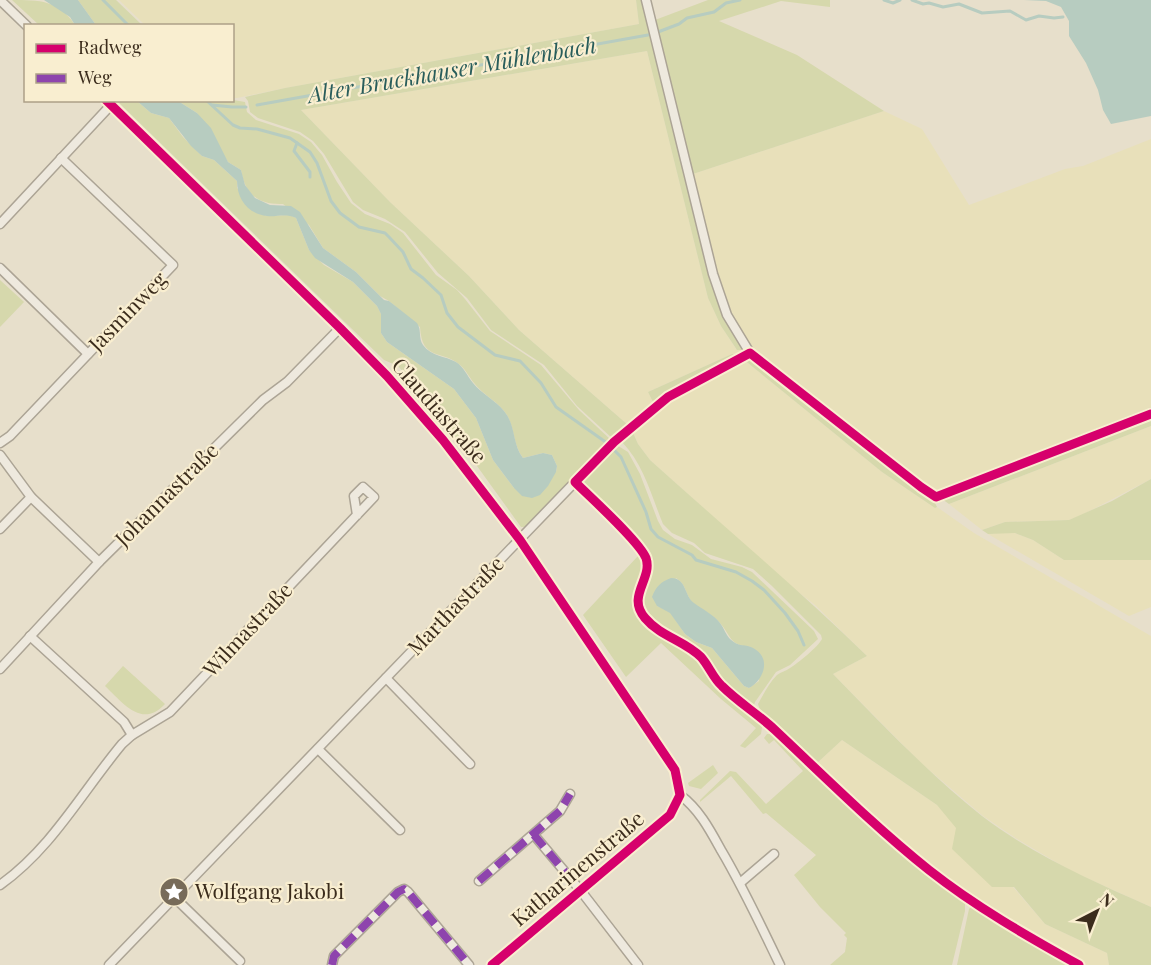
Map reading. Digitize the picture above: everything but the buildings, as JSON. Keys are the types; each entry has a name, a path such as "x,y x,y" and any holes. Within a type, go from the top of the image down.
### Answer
{"street":[{"path":"0,0 25,24"},
{"path":"646,0 713,274 727,315 750,353 936,497 1151,414"},
{"path":"0,224 108,103"},
{"name":"Claudiastraße","path":"108,103 340,328 387,376 442,440 520,540 666,754 675,770 680,795"},
{"name":"Jasminweg","path":"0,443 10,436 173,265 61,158"},
{"path":"0,268 88,354"},
{"name":"Johannastraße","path":"0,669 99,562 263,399 287,382 340,328"},
{"path":"611,444 668,396 750,353"},
{"path":"0,455 31,497 99,562"},
{"name":"Marthastraße","path":"109,965 575,482"},
{"path":"0,529 31,497"},
{"name":"Wilmastraße","path":"0,885 18,872 51,837 116,751 132,735 170,712 357,514"},
{"path":"30,636 124,722 132,735"},
{"path":"386,678 470,764"},
{"path":"318,749 400,830"},
{"path":"479,881 560,811 570,794"},
{"path":"680,795 696,810 740,883 781,965"},
{"name":"Katharinenstraße","path":"492,965 670,815 680,795"},
{"path":"534,835 638,965"},
{"path":"740,883 774,854"},
{"path":"332,965 334,956 398,892 404,889 469,965"},
{"path":"174,897 240,962"}],"shaded area":[{"path":"44,0 78,0 95,24 74,24 70,17"},
{"path":"119,0 636,0 639,24 234,98 234,24 144,24"},
{"path":"1024,0 1151,0 1151,116 1111,124 1103,110 1098,90 1086,63 1069,36 1069,21 1061,7 1046,1"},
{"path":"647,51 708,298 721,326 736,349 741,350 737,355 732,354 648,392 654,404 628,425 519,330 469,276 390,202 301,110"},
{"path":"138,102 180,102 197,113 211,128 228,162 241,170 245,185 255,198 270,205 291,206 300,212 323,248 356,272 384,300 389,301 417,323 426,349 459,364 477,387 504,411 508,416 517,447 523,458 543,453 552,455 557,466 556,472 540,495 532,498 522,496 514,488 493,460 476,418 454,389 387,342 381,333 381,314 377,306 353,282 315,258 309,250 296,218 285,215 260,215 249,209 241,199 237,181 214,160 202,156 191,146 169,118 151,113"},
{"path":"884,111 922,129 969,205 1065,169 1083,166 1151,139 1151,407 933,492 752,348 723,298 693,174"},
{"path":"743,359 882,472 935,508 937,507 974,533 1151,636 1151,907 1071,871 1017,839 983,816 921,763 833,674 867,656 815,605 789,585 650,460 638,444 631,428 669,399"},
{"path":"1151,426 1151,479 1080,516 1069,520 1005,522 982,530 949,504"},
{"path":"1015,533 1033,540 1064,560 1151,560 1151,607 1129,616 988,534"},
{"path":"671,578 683,584 691,600 717,620 730,639 738,644 751,647 762,656 764,667 755,684 749,688 744,686 712,648 696,642 685,634 670,613 657,606 652,597 654,593 659,585"},
{"path":"842,740 937,805 1045,924 1107,953 1109,965 1086,965 1047,944 986,907 922,859 816,764"}],"green space":[{"path":"12,0 48,3 62,11 74,24 58,24 38,24"},
{"path":"78,0 116,0 141,24 95,24"},
{"path":"636,0 643,0 713,285 741,343 741,350 737,350 721,326 708,298 647,51 301,110 390,202 469,276 519,330 628,425 613,439 577,406 544,365 491,330 467,298 438,273 405,232 385,219 363,210 353,202 324,154 313,141 300,132 258,118 250,112 245,97 639,24"},
{"path":"708,0 830,0 830,7 781,1 719,21 797,55 884,111 693,174 655,20"},
{"path":"234,100 245,102 247,112 256,120 299,134 311,142 322,155 351,203 365,214 390,224 403,233 436,275 457,290 490,331 541,365 579,410 611,440 527,527 521,527 447,428 443,417 398,366 384,360 118,102 138,102 151,113 169,118 183,137 202,156 214,160 237,181 237,188 266,216 290,215 296,218 309,250 324,265 353,282 377,306 381,314 381,333 387,342 454,389 476,418 493,460 514,488 556,472 557,466 552,455 543,453 523,458 517,448 510,420 504,410 478,387 460,365 429,350 422,338 420,327 380,296 356,272 323,248 309,225 283,204 267,203 254,197 246,186 241,170 228,162 197,113 180,102 234,102"},
{"path":"0,280 24,302 0,327"},
{"path":"732,354 737,355 654,404 648,392"},
{"path":"750,355 933,499 937,507 935,508 882,472 743,359"},
{"path":"1151,407 1151,411 939,493 933,492"},
{"path":"1151,418 1151,426 949,504 942,499"},
{"path":"631,428 638,444 650,460 787,581 867,656 833,674 943,783 982,816 1022,843 1064,866 1151,907 1151,965 1109,965 1107,953 1045,924 1014,887 992,887 952,849 956,828 937,805 842,740 816,764 762,716 758,704 771,682 777,675 794,666 812,650 822,639 821,635 753,569 705,553 694,543 672,533 663,524 636,460 622,442 617,442"},
{"path":"615,444 628,452 640,474 663,530 675,539 692,545 711,559 752,572 814,631 818,639 790,665 776,672 755,702 753,709 724,686 700,654 659,630 645,618 641,611 640,600 649,566 647,558 634,538 585,491 584,477","holes":["676,578 692,602 716,619 734,642 751,647 759,681 749,688 744,686 712,648 696,642 685,634 670,612 657,606"]},
{"path":"1151,479 1151,560 1064,560 1033,540 1015,533 988,534 982,530 1005,522 1069,520 1112,501"},
{"path":"638,556 645,565 636,599 640,616 660,634 700,659 721,689 760,720 761,734 745,748 740,746 756,728 661,643 626,677 583,615"},
{"path":"123,666 165,704 157,711 141,714 119,700 105,686"},
{"path":"767,734 780,737 893,842 965,900 965,911 952,965 830,965 845,952 847,938 844,935 846,933 820,907 794,875 816,855 766,813 763,814 731,776 700,802 730,771 736,772 766,804 803,771 774,740 769,744 764,738"},
{"path":"713,765 718,773 701,789 689,786 688,783"},
{"path":"972,906 1072,965 957,965 969,909"}],"waterway":[{"path":"103,0 127,24"},
{"name":"Alter Bruckhauser Mühlenbach","path":"658,32 679,24 687,18 714,12 726,3 740,0"},
{"name":"Alter Bruckhauser Mühlenbach","path":"884,0 893,3 900,0"},
{"name":"Alter Bruckhauser Mühlenbach","path":"912,0 943,7 959,4 982,13 1010,11 1026,20 1039,16 1063,17"},
{"name":"Alter Bruckhauser Mühlenbach","path":"257,105 648,35"},
{"path":"208,102 233,125 290,138 310,152 317,163 331,201 340,213 359,227 385,233 403,252 411,269 441,295 447,313 458,327 495,355 520,361 541,383 556,407 607,443 621,457 646,512 651,529 658,537 692,555 696,560 736,572 752,581 764,590 785,613 798,631 804,645"},
{"name":"Alter Bruckhauser Mühlenbach","path":"212,105 246,107"},
{"path":"297,143 294,151 310,172 310,177"}],"marked path":[{"path":"479,881 560,811 570,794"},
{"path":"534,835 581,891"},
{"path":"332,965 334,956 398,892 404,889 469,965"}],"cycle path":[{"path":"108,102 340,328 387,376 443,440 520,540 675,770 680,795 670,815 492,965"},
{"path":"1079,965 983,909 929,870 870,819 768,724 728,692 695,651 651,624 640,610 638,602 646,573 646,558 625,531 575,482 614,442 668,397 750,353 936,497 1151,414"}],"place":[{"name":"Wolfgang Jakobi","path":"174,892"}]}
